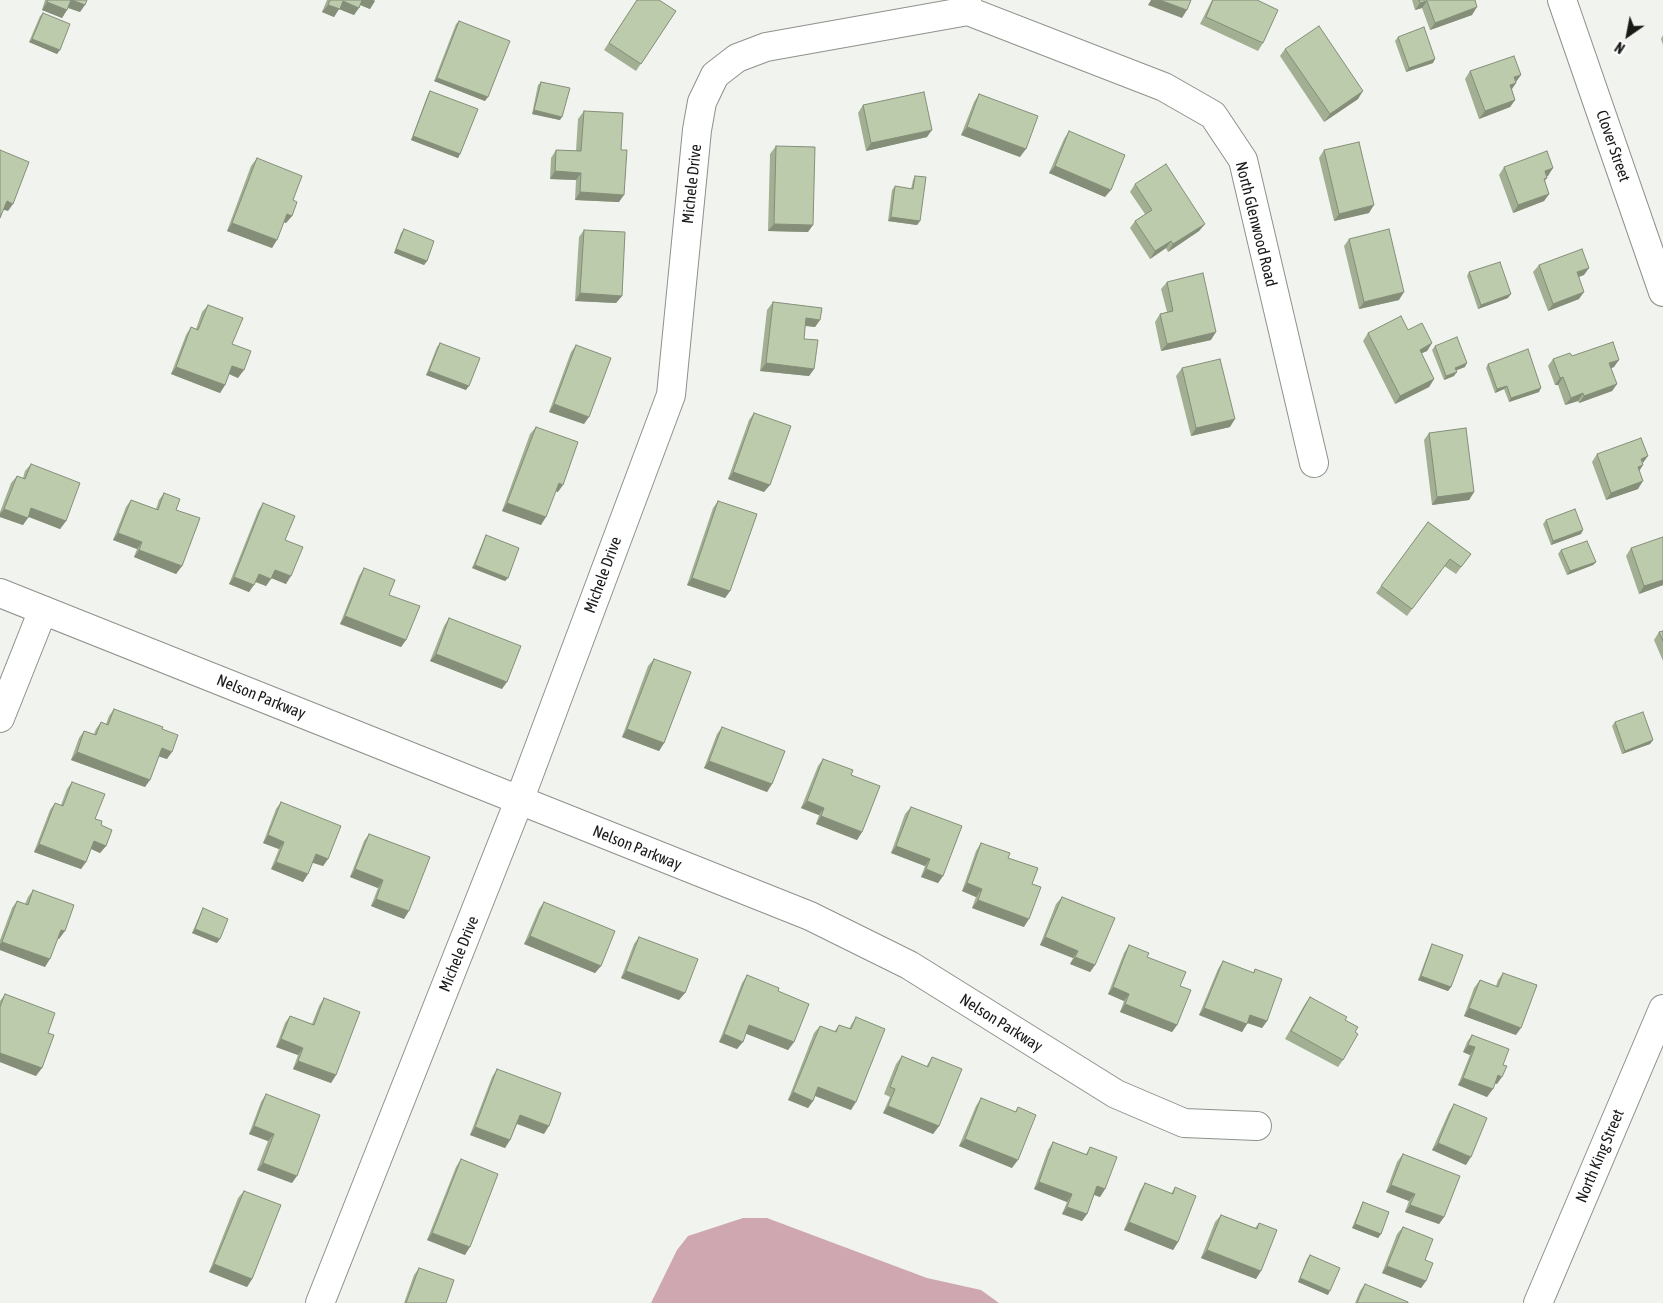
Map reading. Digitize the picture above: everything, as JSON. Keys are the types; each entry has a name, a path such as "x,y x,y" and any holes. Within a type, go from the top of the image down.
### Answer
{"street":[{"name":"Clover Street","path":"1562,0 1663,292"},
{"name":"North Glenwood Road","path":"967,5 1164,87 1213,115 1243,160 1314,463"},
{"name":"Michele Drive","path":"320,1303 519,801 671,395 697,130 702,102 715,75 737,58 766,47 967,5"},
{"name":"Nelson Parkway","path":"0,593 810,916 909,965 1116,1094 1184,1122 1257,1126"},
{"path":"0,718 43,610"},
{"name":"North King Street","path":"1538,1303 1663,1009"}],"shaded area":[{"path":"743,1218 767,1218 927,1278 981,1290 999,1303 651,1303 677,1250 688,1236"}],"building":[{"path":"48,0 71,0 67,10 47,2"},
{"path":"72,0 87,0 85,5"},
{"path":"330,0 362,0 359,8 343,1 340,9 328,5"},
{"path":"637,0 659,0 676,11 641,64 609,43"},
{"path":"1160,0 1191,0 1187,10"},
{"path":"1213,0 1257,0 1278,10 1263,43 1206,17"},
{"path":"1419,0 1475,0 1477,7 1435,23 1427,1 1420,3"},
{"path":"43,13 70,24 60,50 32,39"},
{"path":"459,21 510,41 488,97 437,78"},
{"path":"1319,26 1363,91 1330,114 1285,49"},
{"path":"1424,27 1435,59 1409,68 1398,37"},
{"path":"1514,56 1521,75 1514,77 1516,83 1510,85 1515,100 1485,111 1470,71"},
{"path":"541,82 570,88 562,117 534,110"},
{"path":"430,91 478,109 460,154 413,136"},
{"path":"924,92 932,130 871,143 863,105"},
{"path":"979,94 1038,116 1026,149 967,127"},
{"path":"584,111 623,113 621,150 627,150 624,195 580,192 581,173 555,171 556,150 581,151"},
{"path":"1069,131 1125,155 1111,190 1055,166"},
{"path":"1359,142 1374,205 1339,214 1324,150"},
{"path":"776,146 815,147 813,225 774,224"},
{"path":"0,150 29,162 13,204 7,201 0,218"},
{"path":"1547,151 1553,168 1545,171 1547,178 1544,179 1549,194 1518,205 1504,167"},
{"path":"257,158 302,176 293,200 297,202 292,216 287,214 277,240 232,223"},
{"path":"1166,164 1205,224 1173,244 1171,241 1155,251 1135,221 1152,210 1135,184"},
{"path":"915,176 926,177 920,221 891,217 895,186 913,189"},
{"path":"404,229 434,241 427,261 396,249"},
{"path":"1389,229 1404,292 1364,302 1349,239"},
{"path":"584,230 625,232 622,296 580,293"},
{"path":"1582,249 1589,268 1577,272 1584,292 1553,304 1539,265"},
{"path":"1500,262 1511,294 1481,305 1469,272"},
{"path":"1203,273 1216,332 1167,344 1160,314 1173,311 1167,282"},
{"path":"773,302 822,308 820,320 806,318 804,339 818,340 814,369 766,363"},
{"path":"208,305 243,318 232,344 251,351 244,370 232,366 225,385 176,367 191,327 198,330"},
{"path":"1401,316 1408,330 1422,323 1432,343 1420,350 1434,379 1400,396 1368,333"},
{"path":"1457,337 1467,363 1455,368 1457,372 1446,376 1435,346"},
{"path":"1613,342 1619,360 1609,363 1617,384 1584,396 1583,393 1571,398 1563,377 1560,378 1553,359 1570,353 1572,356"},
{"path":"440,343 480,358 469,386 429,371"},
{"path":"576,345 611,358 589,417 554,404"},
{"path":"1528,349 1541,388 1511,398 1507,386 1497,389 1488,364"},
{"path":"1220,359 1235,419 1196,428 1182,368"},
{"path":"754,413 791,426 770,485 733,472"},
{"path":"536,427 578,442 563,485 559,483 546,517 507,503"},
{"path":"1466,428 1474,492 1437,497 1429,433"},
{"path":"1641,438 1648,456 1641,459 1643,465 1638,467 1643,481 1611,493 1597,454"},
{"path":"31,464 80,483 66,521 31,508 28,518 4,509 17,476 25,479"},
{"path":"164,493 180,499 176,510 200,518 182,566 139,550 142,542 118,533 131,500 158,510"},
{"path":"718,501 757,514 730,591 692,578"},
{"path":"263,503 295,516 285,540 303,547 291,576 275,570 271,579 259,574 254,585 234,577"},
{"path":"1575,509 1583,530 1553,541 1546,520"},
{"path":"1428,522 1471,554 1461,567 1450,559 1412,609 1381,586"},
{"path":"486,535 519,548 508,578 475,565"},
{"path":"1663,537 1663,580 1644,586 1631,548"},
{"path":"1587,541 1596,562 1570,571 1561,550"},
{"path":"364,568 395,580 389,595 420,606 406,640 345,616"},
{"path":"449,618 521,646 507,682 436,654"},
{"path":"1663,631 1663,641 1659,632"},
{"path":"654,659 691,672 664,743 627,729"},
{"path":"114,709 163,727 162,729 178,735 172,752 162,748 150,780 77,752 84,731 96,735 101,722 108,725"},
{"path":"1643,712 1653,740 1625,751 1615,722"},
{"path":"722,727 785,751 772,784 709,761"},
{"path":"823,759 853,770 851,775 880,786 862,832 821,816 824,808 807,801"},
{"path":"72,782 105,794 95,819 102,821 101,825 112,830 106,846 94,841 86,862 39,844 55,803 63,806"},
{"path":"281,802 341,826 328,859 316,854 308,874 276,862 284,842 268,835"},
{"path":"911,807 962,826 943,876 926,869 930,859 896,846"},
{"path":"369,834 430,857 409,911 376,899 383,880 355,869"},
{"path":"981,843 1010,853 1008,858 1038,868 1032,884 1041,887 1029,919 978,900 982,889 967,883"},
{"path":"33,890 74,905 65,931 61,930 50,959 2,942 17,901 28,905"},
{"path":"1062,897 1115,918 1095,965 1075,957 1078,951 1045,937"},
{"path":"544,902 615,931 601,966 530,936"},
{"path":"203,908 228,919 220,939 195,929"},
{"path":"639,937 698,959 685,993 626,971"},
{"path":"1432,944 1463,955 1451,987 1421,976"},
{"path":"1129,945 1149,953 1147,957 1186,972 1180,986 1191,990 1177,1025 1125,1004 1129,994 1113,987"},
{"path":"1223,961 1254,973 1255,969 1282,979 1267,1021 1250,1015 1247,1024 1204,1008"},
{"path":"1503,973 1537,985 1521,1028 1469,1008 1480,980 1498,987"},
{"path":"747,975 779,988 778,991 809,1004 794,1042 749,1025 743,1042 724,1034"},
{"path":"5,994 55,1013 48,1033 54,1035 42,1068 0,1053 0,1007"},
{"path":"1310,997 1347,1017 1345,1020 1358,1027 1355,1032 1358,1034 1343,1060 1291,1031"},
{"path":"324,998 360,1012 336,1075 298,1061 303,1048 281,1039 290,1016 314,1025"},
{"path":"856,1017 885,1029 856,1102 818,1087 813,1101 793,1092 820,1026 836,1032 839,1025 851,1029"},
{"path":"1472,1035 1509,1049 1503,1065 1507,1066 1502,1077 1498,1075 1493,1089 1463,1078 1475,1047 1468,1045"},
{"path":"902,1056 928,1067 932,1057 962,1069 939,1126 888,1106 895,1089 890,1087"},
{"path":"497,1069 561,1093 549,1126 520,1115 510,1140 475,1127"},
{"path":"266,1094 320,1115 297,1176 263,1163 274,1134 254,1126"},
{"path":"981,1098 1016,1112 1018,1107 1036,1115 1018,1160 965,1139"},
{"path":"1454,1104 1487,1118 1471,1157 1438,1143"},
{"path":"1053,1142 1087,1155 1090,1147 1117,1157 1105,1189 1097,1186 1087,1214 1067,1207 1072,1194 1039,1182"},
{"path":"1403,1154 1460,1176 1444,1217 1410,1205 1415,1194 1391,1185"},
{"path":"461,1159 498,1174 470,1247 432,1233"},
{"path":"1145,1183 1173,1194 1175,1187 1196,1196 1178,1242 1129,1222"},
{"path":"244,1191 281,1205 252,1279 214,1264"},
{"path":"1363,1202 1389,1212 1381,1234 1355,1224"},
{"path":"1221,1215 1257,1229 1259,1223 1277,1230 1261,1271 1207,1250"},
{"path":"1403,1227 1433,1239 1425,1260 1433,1263 1426,1281 1387,1266"},
{"path":"1310,1255 1340,1268 1330,1291 1300,1278"},
{"path":"419,1268 454,1280 446,1303 406,1303"},
{"path":"1365,1284 1408,1302 1408,1303 1357,1303"}]}
